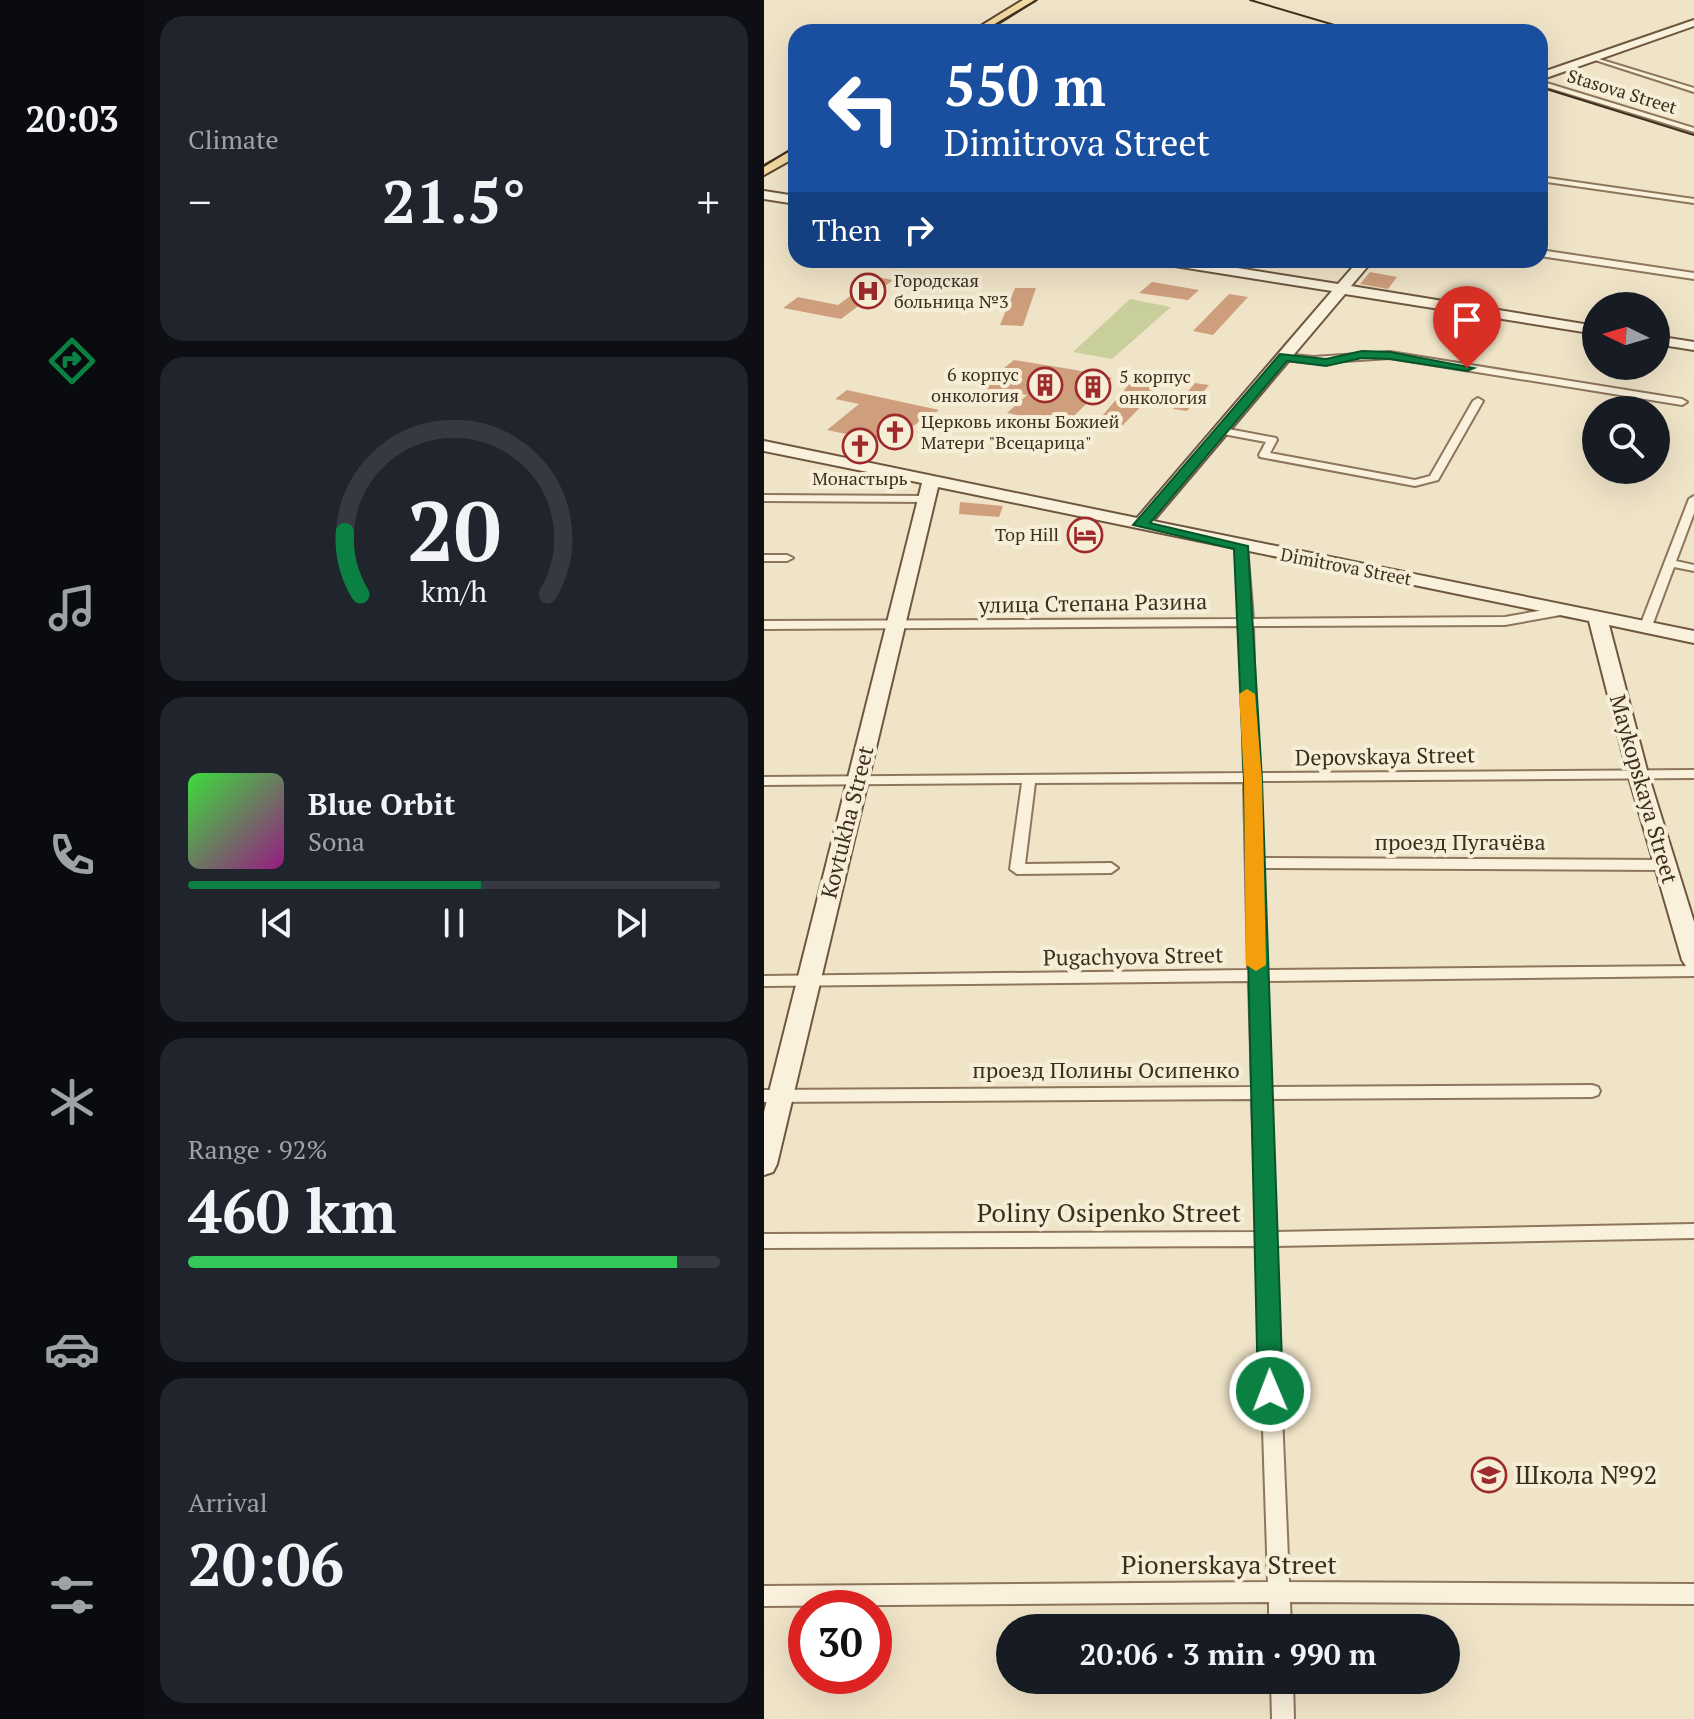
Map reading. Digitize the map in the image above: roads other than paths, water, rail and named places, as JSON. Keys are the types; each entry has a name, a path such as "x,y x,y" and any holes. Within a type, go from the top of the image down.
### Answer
{"main road":[{"path":"990,24 1030,0"},
{"path":"1008,24 1049,0"},
{"path":"764,158 788,144"},
{"path":"764,171 788,157"}],"street":[{"path":"1548,77 1694,23"},
{"path":"1594,58 1694,90"},
{"name":"Stasova Street","path":"1548,83 1694,130"},
{"path":"1548,180 1694,201"},
{"path":"764,195 788,199"},
{"path":"1548,254 1694,276"},
{"path":"1211,268 1582,328"},
{"path":"1140,525 1359,268"},
{"path":"1670,342 1694,346"},
{"path":"1284,357 1326,362 1362,354 1390,355 1682,402"},
{"path":"1223,431 1272,440 1264,455 1415,483 1434,478 1478,401"},
{"name":"Dimitrova Street","path":"764,446 929,490 1140,525 1694,637"},
{"path":"764,498 929,490"},
{"name":"Kovtukha Street","path":"764,1164 772,1095 808,981 929,490"},
{"path":"1646,626 1691,516 1694,499"},
{"path":"1241,546 1253,780 1256,977 1263,1091 1280,1614"},
{"path":"764,558 787,558"},
{"path":"1670,563 1694,568"},
{"name":"улица Степана Разина","path":"764,625 1505,621 1566,610"},
{"name":"Maykopskaya Street","path":"1597,616 1638,774 1694,960"},
{"name":"Depovskaya Street","path":"764,781 1253,780 1694,774"},
{"path":"1029,781 1017,869 1111,868"},
{"name":"проезд Пугачёва","path":"1254,863 1665,865"},
{"name":"Pugachyova Street","path":"764,981 1694,971"},
{"name":"проезд Полины Осипенко","path":"772,1095 1592,1091"},
{"name":"Poliny Osipenko Street","path":"764,1241 1268,1239 1694,1231"},
{"name":"Pionerskaya Street","path":"764,1596 1279,1592 1694,1594"},
{"path":"1282,1694 1283,1719"}],"tram line":[{"path":"996,24 1037,0"},
{"path":"1250,0 1331,24"},
{"path":"1548,89 1694,135"},
{"path":"764,166 788,151"}],"place":[{"name":"Городская больница №3","path":"868,291"},
{"name":"6 корпус онкология","path":"1045,385"},
{"name":"5 корпус онкология","path":"1093,387"},
{"name":"Церковь иконы Божией Матери \"Всецарица\"","path":"895,432"},
{"name":"Монастырь","path":"860,446"},
{"name":"Top Hill","path":"1085,535"},
{"name":"Школа №92","path":"1489,1475"}]}
